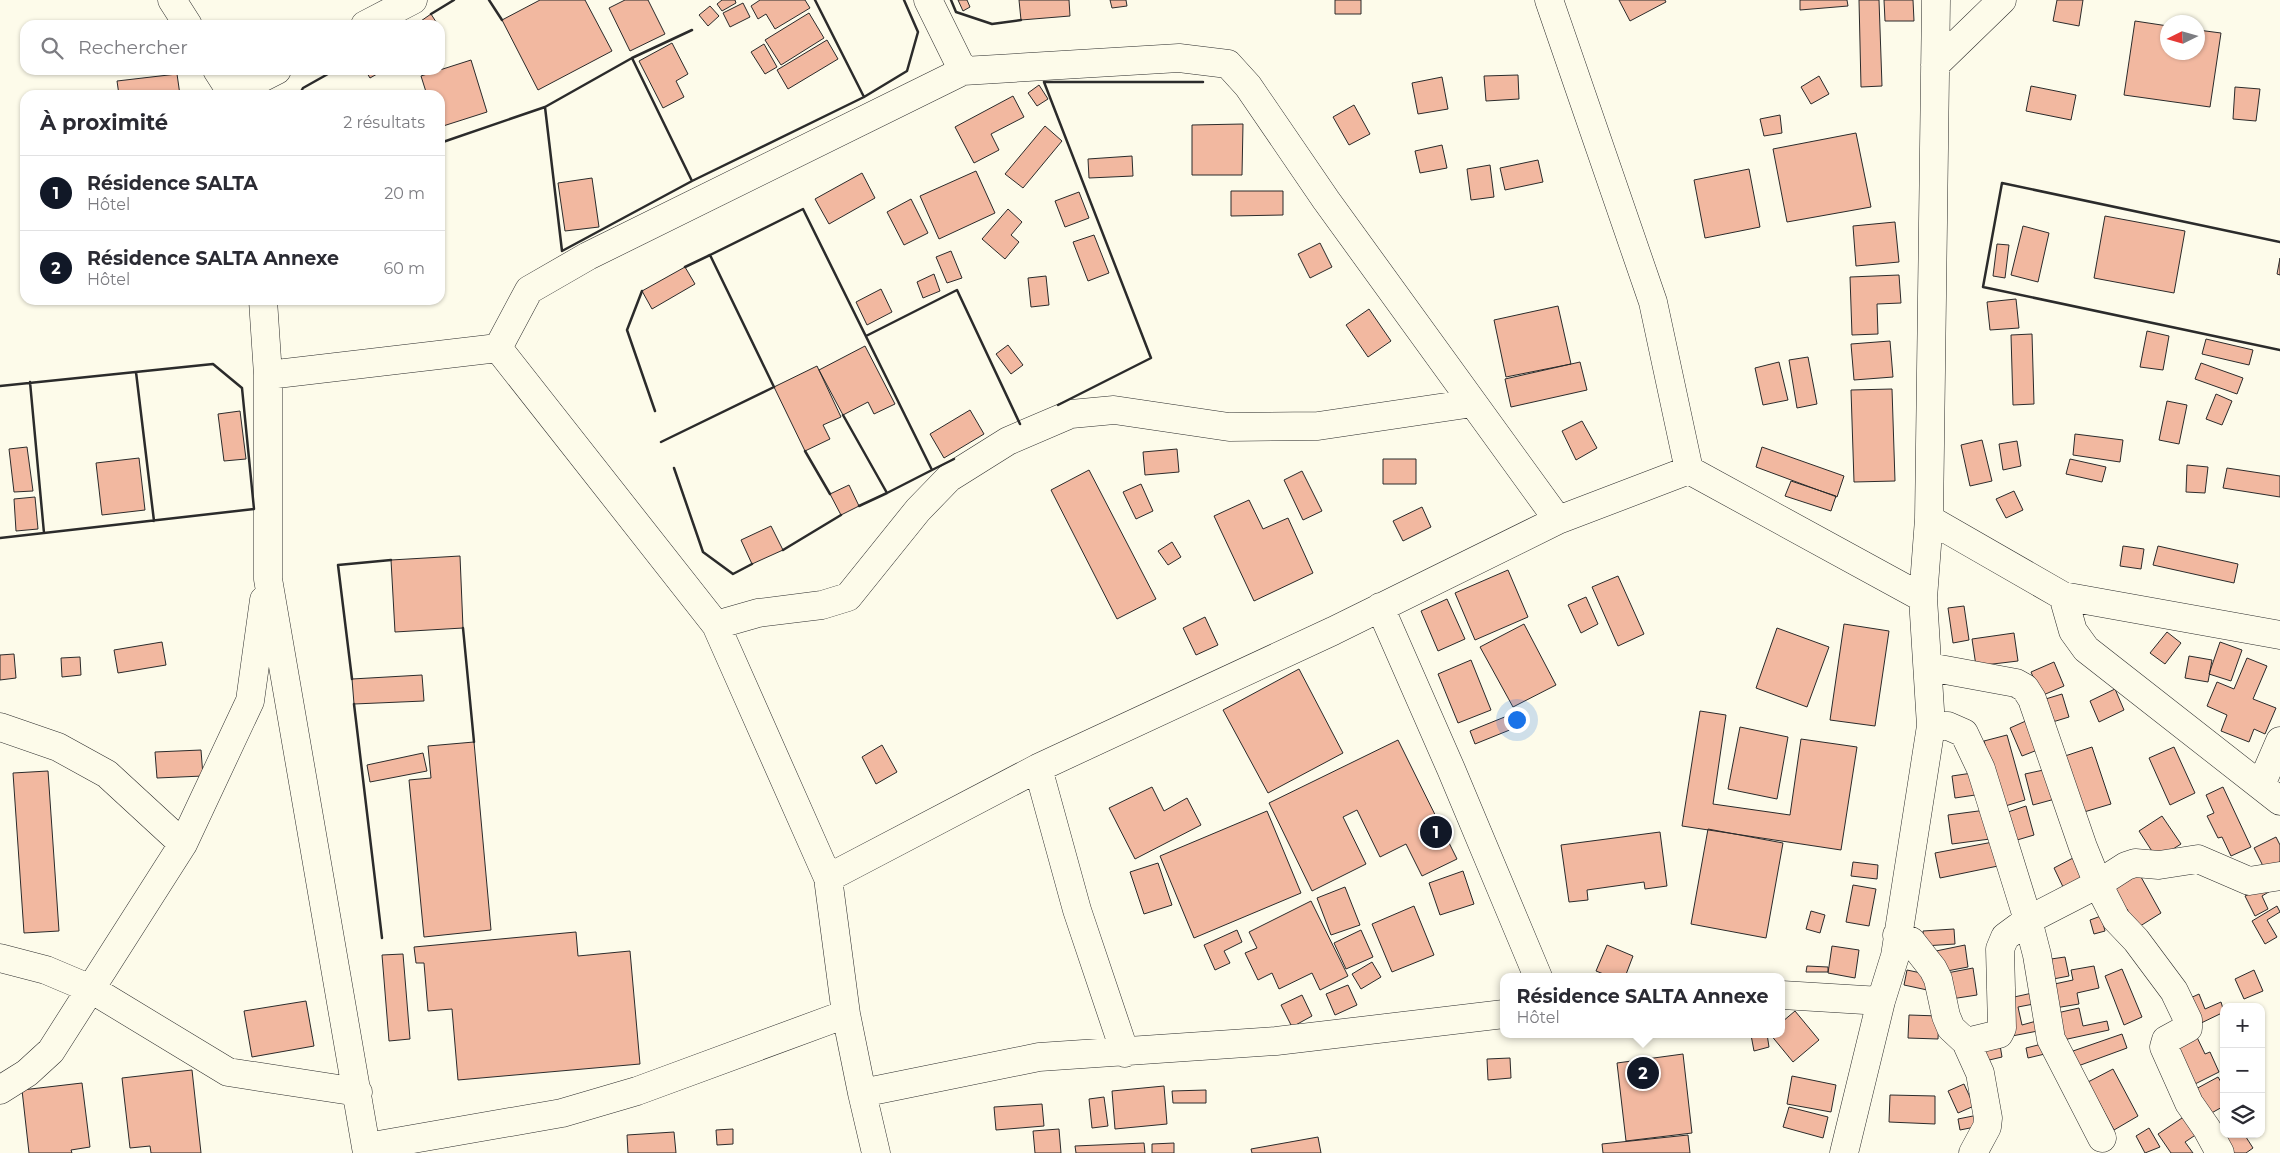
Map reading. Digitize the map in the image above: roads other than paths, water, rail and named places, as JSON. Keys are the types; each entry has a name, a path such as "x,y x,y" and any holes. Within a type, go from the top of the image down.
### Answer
{"street":[{"path":"172,0 185,20"},
{"path":"374,20 413,0"},
{"path":"928,0 963,71"},
{"path":"1549,0 1653,302 1689,470 1923,598"},
{"path":"1844,1153 1881,1001 1895,956 1931,726 1923,598 1929,520 1936,0"},
{"path":"1935,65 2002,0"},
{"path":"498,348 529,290 588,256 963,71 1179,58 1228,64 1248,86 1326,200 1558,520"},
{"path":"220,75 230,90"},
{"path":"240,90 268,75"},
{"path":"0,1090 27,1073 51,1051 183,844 250,701 268,579 268,375 263,305"},
{"path":"268,375 498,348"},
{"path":"498,348 716,625 828,878 846,1014 876,1153"},
{"path":"716,625 758,613 822,605 848,597 918,510 949,478 1008,441 1071,414 1114,410 1229,427 1318,426 1473,403"},
{"path":"828,878 1038,768 1380,607 1558,520 1689,470"},
{"path":"1929,520 2063,596 2280,635"},
{"path":"268,579 367,1150 562,1112 637,1090 846,1014"},
{"path":"2063,596 2073,632 2086,649 2270,793 2280,741"},
{"path":"1380,607 1451,769 1536,973"},
{"path":"1928,667 2016,683 2025,688 2032,699 2083,847 2098,884 2116,919 2136,940 2174,991 2188,1020 2188,1028 2166,1040 2164,1047 2190,1103 2207,1128 2220,1153"},
{"path":"0,726 58,747 107,774 183,844"},
{"path":"1931,726 1948,726 1964,733 1981,769 2028,920 2037,955 2051,1039 2102,1138"},
{"path":"1038,768 1078,910 1125,1053"},
{"path":"1966,1042 1998,1034 2002,1028 2000,949 2005,937 2028,920 2098,884 2126,866 2134,863 2159,865 2198,859 2248,882 2280,876"},
{"path":"1897,935 1911,940 1933,969 1938,979 1946,1016 1951,1028 1966,1042 1980,1073 1988,1118 1987,1127 1972,1153"},
{"path":"0,958 46,970 90,989 228,1072 358,1092"},
{"path":"1785,995 1881,1001"},
{"path":"862,1093 1039,1057 1125,1053 1276,1041 1500,1014"}],"place":[{"name":"Résidence SALTA","path":"1436,832"},
{"name":"Résidence SALTA Annexe","path":"1643,1073"}]}
